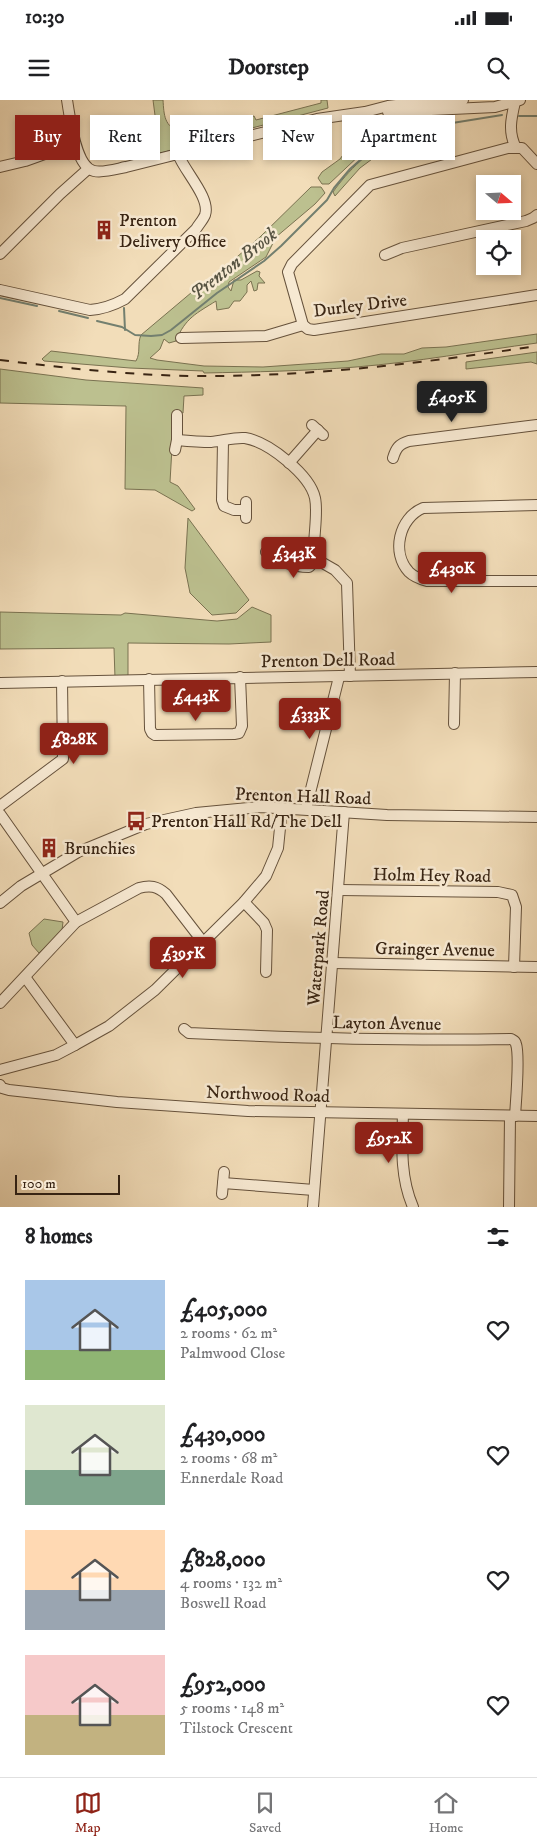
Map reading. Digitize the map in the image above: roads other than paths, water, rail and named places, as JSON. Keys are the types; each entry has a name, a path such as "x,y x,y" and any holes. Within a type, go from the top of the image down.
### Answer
{"street":[{"path":"67,100 70,115"},
{"path":"365,112 404,104 463,100"},
{"path":"253,135 317,119 365,112 495,107 518,101"},
{"path":"518,101 512,114 510,126 512,140 516,148 522,148 537,164"},
{"name":"Durley Drive","path":"516,148 508,148 375,183 365,188 292,264 288,272 303,326 308,329 325,329 537,295"},
{"path":"80,156 83,164 88,169 100,172 170,156"},
{"path":"0,167 28,160"},
{"path":"0,290 90,310 114,305 125,298 196,229 204,218 205,203 201,192 180,160"},
{"path":"0,254 88,169"},
{"path":"385,255 402,248 526,221 537,214"},
{"path":"181,339 266,336 303,326"},
{"path":"177,415 176,445 235,438 254,440 279,454 289,463 309,485 316,500 314,548 318,558 321,562 335,570 347,583 344,676 306,809"},
{"path":"393,458 400,444 409,441 537,424"},
{"path":"289,463 318,430"},
{"path":"223,440 222,500 224,506 246,510"},
{"path":"537,505 423,508 416,511 402,526 400,551 403,564 408,572 426,581 537,581"},
{"path":"266,552 274,563 297,567 309,568 318,558"},
{"name":"Prenton Dell Road","path":"0,682 537,672"},
{"path":"454,724 455,673"},
{"path":"149,679 150,729 155,735 239,734 242,726 240,678"},
{"path":"0,806 63,759 62,681"},
{"name":"Prenton Hall Road","path":"0,903 21,886 78,852 146,824 196,813 260,807 387,815 537,817"},
{"path":"0,1070 56,1055 109,1026 155,990 244,902 266,876 278,848 282,808"},
{"name":"Waterpark Road","path":"313,1207 344,812"},
{"path":"0,814 76,922"},
{"path":"0,1003 76,922 139,888 154,886 166,894 203,942"},
{"name":"Holm Hey Road","path":"339,890 498,892 512,895 516,907 514,967"},
{"path":"244,902 264,923 267,930 263,967"},
{"name":"Grainger Avenue","path":"333,963 537,967"},
{"path":"25,977 75,1045"},
{"name":"Layton Avenue","path":"184,1029 189,1032 326,1038 511,1039 517,1045 518,1055 513,1116"},
{"name":"Northwood Road","path":"0,1085 9,1090 117,1102 248,1111 537,1116"},
{"path":"403,1114 402,1162 408,1196 413,1207"},
{"path":"509,1207 513,1116"},
{"path":"222,1194 224,1178 314,1190"}],"waterway":[{"name":"Prenton Brook","path":"97,321 122,327 135,335 162,335 217,293 264,261 281,246 327,200 334,188 350,169 375,147 415,129 502,115"},
{"name":"Prenton Brook","path":"519,116 537,116"},
{"name":"Prenton Brook","path":"0,298 37,306"},
{"path":"124,308 125,330"},
{"name":"Prenton Brook","path":"59,311 88,318"}],"railway":[{"path":"0,360 120,373 236,376 366,368 537,346"}],"place":[{"name":"Prenton Delivery Office","path":"104,230"},
{"name":"Prenton Hall Rd/The Dell","path":"136,821"},
{"name":"Brunchies","path":"49,848"}]}
